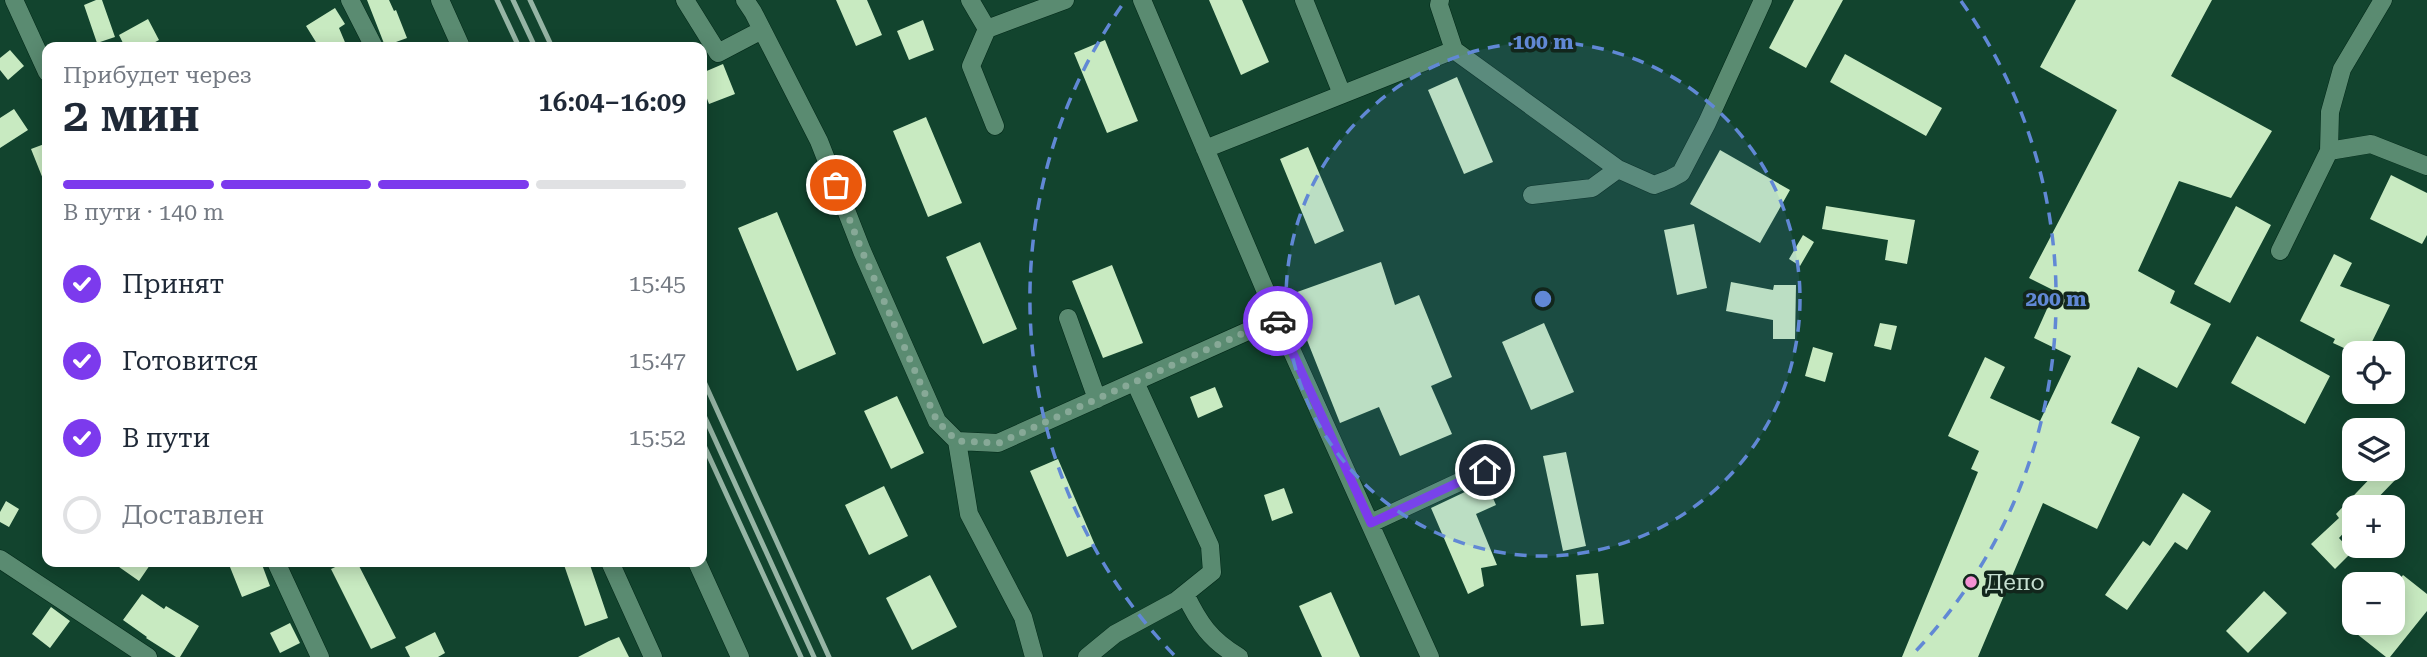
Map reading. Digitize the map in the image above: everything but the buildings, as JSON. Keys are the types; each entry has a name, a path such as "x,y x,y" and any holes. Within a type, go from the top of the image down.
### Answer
{"street":[{"path":"14,0 42,61"},
{"path":"350,0 371,42"},
{"path":"440,0 459,42"},
{"path":"685,0 718,53 762,30"},
{"path":"745,0 819,141 862,251 937,421 957,441 969,514 1023,617 1034,657"},
{"path":"970,0 986,29"},
{"path":"995,126 971,66 986,29 1065,0"},
{"path":"1142,0 1277,318 1430,657"},
{"path":"1304,0 1342,94"},
{"path":"1440,0 1439,5 1454,50 1619,169 1654,185 1681,173 1763,0"},
{"path":"2280,251 2329,151 2330,112 2342,69 2383,0"},
{"path":"1205,149 1454,50"},
{"path":"2329,151 2371,144 2427,166"},
{"path":"1532,195 1592,188 1619,169"},
{"path":"1068,318 1097,399"},
{"path":"957,441 999,443 1277,318"},
{"path":"1087,657 1115,634 1185,594 1212,572 1210,546 1135,382"},
{"path":"1371,523 1485,470"},
{"path":"0,559 148,657"},
{"path":"278,567 320,657"},
{"path":"612,567 653,657"},
{"path":"699,567 740,657"},
{"path":"1185,594 1200,624 1224,649 1239,657"}],"railway":[{"path":"497,0 517,42"},
{"path":"513,0 533,42"},
{"path":"530,0 550,42"},
{"path":"707,388 829,657"},
{"path":"707,422 814,657"},
{"path":"707,452 801,657"}],"way so far":[{"path":"836,185 937,421 957,441 999,443 1277,318 1278,321"}],"place":[{"name":"Депо","path":"1971,582"}],"route":[{"path":"1278,321 1371,523 1485,470"}]}
